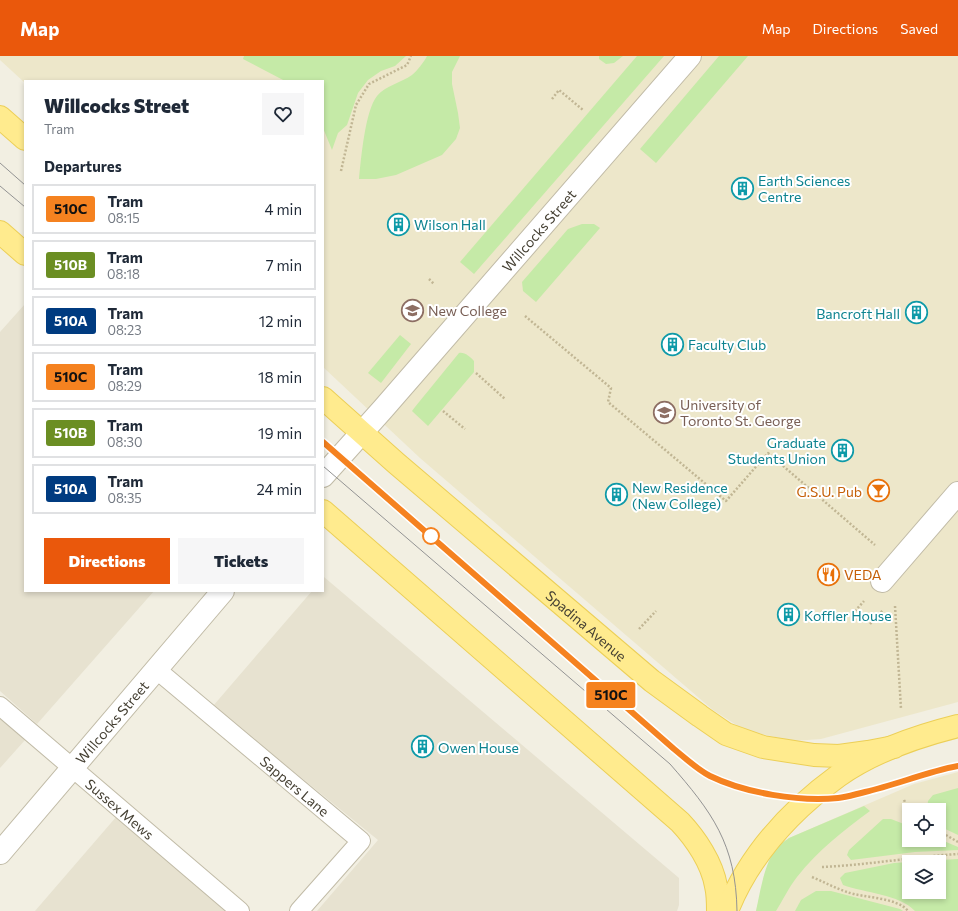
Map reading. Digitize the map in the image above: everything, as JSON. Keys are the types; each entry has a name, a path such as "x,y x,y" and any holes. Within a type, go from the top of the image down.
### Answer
{"main road":[{"path":"0,117 24,138"},
{"path":"0,232 24,253"},
{"name":"Spadina Avenue","path":"324,399 408,473 652,681 726,734 763,747 814,755 839,756 894,747"},
{"path":"324,511 680,822 694,837 707,862 716,885 718,911"},
{"path":"727,911 754,859 776,831 794,812 838,776 866,760 894,747 933,732 958,726"}],"street":[{"name":"Willcocks Street","path":"324,475 690,56"},
{"path":"890,572 958,493"},
{"name":"Willcocks Street","path":"0,853 223,592"}],"lane":[{"name":"Sappers Lane","path":"157,670 361,842 299,911"},
{"name":"Sussex Mews","path":"0,706 240,911"}],"path":[{"path":"341,171 356,105 369,84 407,66 411,56"},
{"path":"552,99 559,90 583,110"},
{"path":"429,279 434,284"},
{"path":"525,316 611,388 608,402 726,501 768,453 890,572 895,604 901,709"},
{"path":"476,373 505,399"},
{"path":"443,411 465,428"},
{"path":"639,629 656,611"},
{"path":"946,835 958,842"},
{"path":"822,867 852,866 920,856 958,854"},
{"path":"812,877 848,892 893,902 907,909 908,911"}],"shaded area":[{"name":"University of Toronto St. George","path":"0,56 958,56 958,702 821,739 793,741 757,733 738,726 713,710 420,458 324,368 324,80 24,80 24,82 0,60"},
{"path":"24,305 24,592 153,592 37,724 0,691 0,332"},
{"path":"324,577 679,878 679,905 677,911 317,911 378,840 213,706 311,592 324,592"},
{"path":"0,719 25,740 0,768"},
{"path":"958,772 958,911 756,911 770,857 781,844 789,838 914,784"},
{"path":"117,816 227,911 35,911"}],"green space":[{"path":"244,56 406,56 395,66 381,71 368,80 358,93 347,125 338,133 332,150 324,130 324,80 283,80 243,59"},
{"path":"427,56 460,56 452,72 452,84 460,128 456,139 442,155 396,175 376,179 359,179 364,136 369,112 373,103 377,96 385,89 412,75"},
{"path":"599,56 623,56 614,63 606,64 599,59"},
{"path":"637,56 664,56 474,274 460,262"},
{"path":"719,56 748,56 656,163 640,149"},
{"path":"582,224 594,224 600,228 536,302 523,291 522,282 568,229"},
{"path":"400,335 411,344 381,383 368,373"},
{"path":"459,353 469,356 474,361 474,372 428,426 412,411"},
{"path":"958,788 958,835 946,829 946,803 928,803 933,795"},
{"path":"864,806 870,811 841,833 813,858 794,881 776,911 756,911 765,871 771,856 778,847 789,838"},
{"path":"883,819 891,819 902,823 902,847 946,847 946,842 958,847 958,850 915,852 851,860 847,855 849,850"},
{"path":"958,859 958,911 915,911 908,905 891,897 843,885 840,878 845,873 902,862 902,899 946,899 946,860"},
{"path":"816,891 831,891 903,911 795,911 801,900"}],"tram line":[{"path":"0,163 24,184"},
{"path":"0,186 24,206"},
{"path":"324,443 674,749 696,767 710,776 739,787 772,795 806,799 823,799 852,795 958,766"},
{"name":"510C","path":"324,443 674,749 709,776 740,787 778,796 838,798 893,785 942,769 958,766"},
{"path":"324,467 670,764 698,798 719,830 732,867 736,887 737,911"}],"place":[{"name":"Earth Sciences Centre","path":"743,188"},
{"name":"Wilson Hall","path":"399,224"},
{"name":"New College","path":"413,310"},
{"name":"Bancroft Hall","path":"916,313"},
{"name":"Faculty Club","path":"673,344"},
{"name":"University of Toronto St. George","path":"665,412"},
{"name":"Graduate Students Union","path":"842,450"},
{"name":"G.S.U. Pub","path":"878,491"},
{"name":"New Residence (New College)","path":"616,495"},
{"name":"VEDA","path":"828,574"},
{"name":"Koffler House","path":"789,615"},
{"name":"Owen House","path":"422,747"}]}
